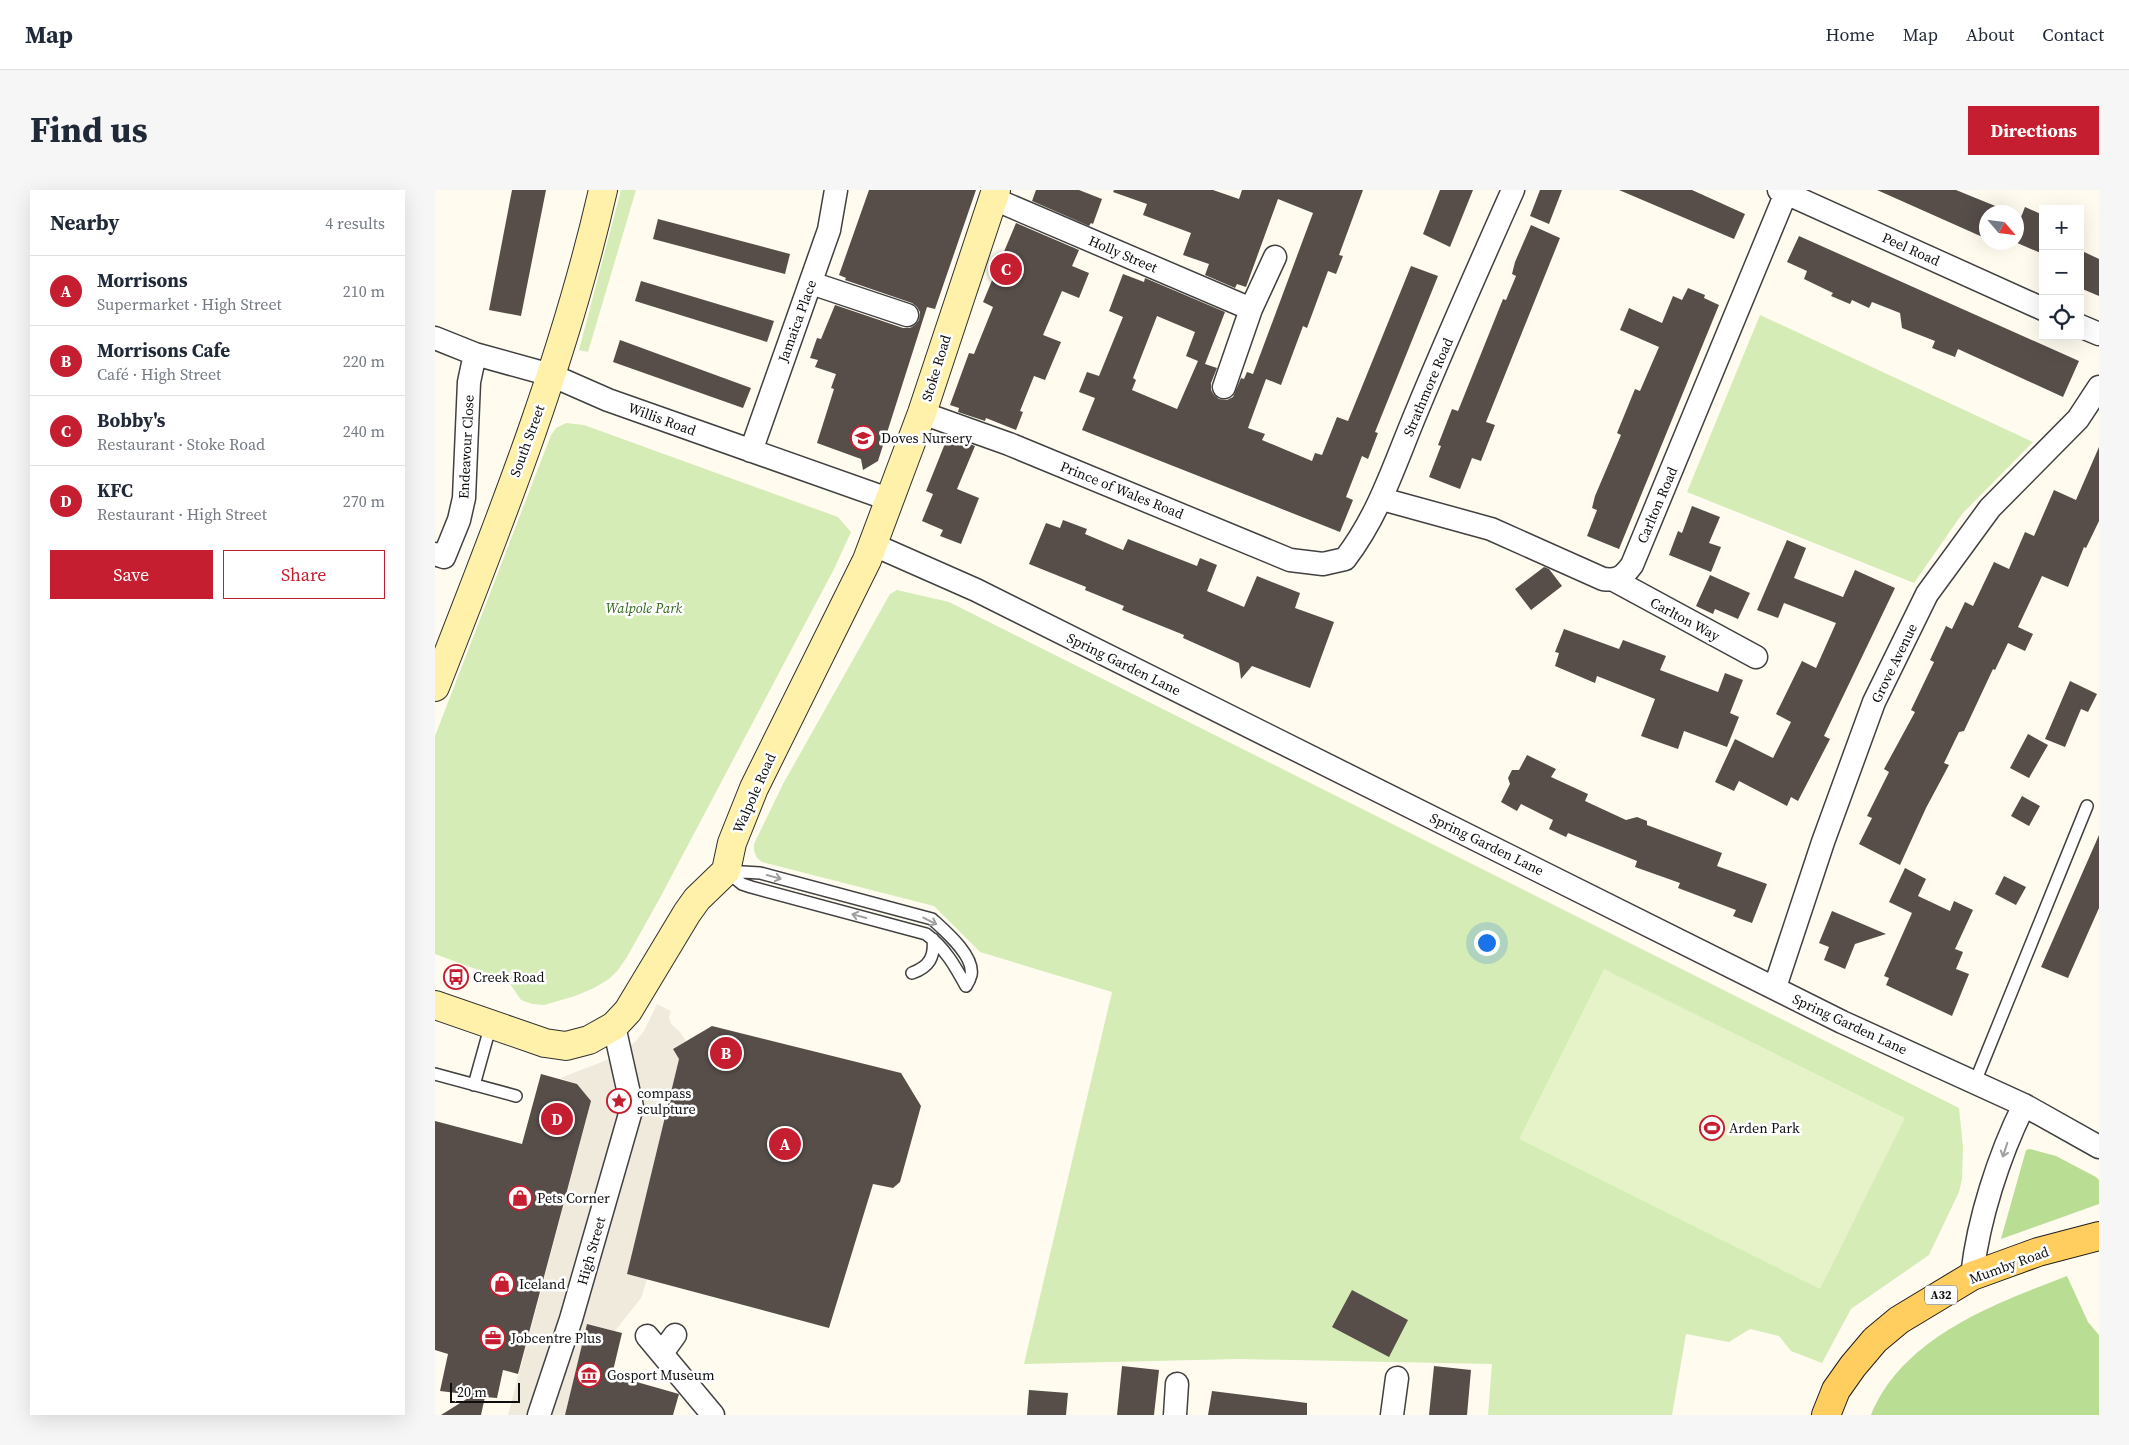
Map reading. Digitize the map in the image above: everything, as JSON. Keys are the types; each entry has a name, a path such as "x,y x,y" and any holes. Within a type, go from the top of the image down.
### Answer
{"main road":[{"name":"Mumby Road","path":"1826,1415 1836,1390 1853,1366 1875,1340 1899,1320 1972,1276 2030,1255 2099,1236"}],"street":[{"name":"South Street","path":"435,687 487,552 551,375 587,258 603,190"},
{"name":"Jamaica Place","path":"751,451 829,230 836,190"},
{"name":"Strathmore Road","path":"1323,564 1345,559 1359,542 1382,499 1416,413 1513,190"},
{"name":"Peel Road","path":"1782,192 2039,307"},
{"name":"Carlton Road","path":"1614,580 1624,576 1632,565 1782,192"},
{"name":"Holly Street","path":"995,194 1251,309"},
{"name":"Stoke Road","path":"874,545 922,413 951,320 995,194"},
{"path":"1224,387 1251,309 1275,257"},
{"path":"811,283 907,315"},
{"path":"2084,328 2099,334"},
{"name":"Willis Road","path":"435,338 475,354 551,375 608,400 891,500"},
{"name":"Endeavour Close","path":"439,562 459,520 464,498 469,382 475,354"},
{"name":"Grove Avenue","path":"1775,988 1823,842 1874,702 1927,594 1990,508 2078,420 2099,387"},
{"name":"Prince of Wales Road","path":"922,413 1009,444 1290,560 1323,564"},
{"path":"1382,499 1491,529 1603,579 1614,580"},
{"name":"Spring Garden Lane","path":"874,545 976,590 1843,1022 2024,1105 2099,1147"},
{"name":"Walpole Road","path":"726,871 732,844 754,788 874,545"},
{"name":"Carlton Way","path":"1614,580 1756,658"},
{"path":"435,1005 545,1043 566,1046 589,1040 615,1026 632,1004 697,899 726,871"},
{"name":"High Street","path":"539,1415 571,1319 632,1107 615,1026"},
{"path":"1972,1276 1979,1236 1994,1183 2012,1130 2024,1105"},
{"path":"662,1353 675,1335"},
{"path":"647,1336 713,1415"},
{"path":"1392,1415 1397,1378"},
{"path":"1175,1415 1177,1384"}],"lane":[{"path":"1975,1082 2087,806"},
{"path":"726,871 760,873 932,919 953,938 971,965 971,975 966,986 947,954 926,934 751,887 742,884 726,871"},
{"path":"912,973 922,970 931,960 934,950 933,939"},
{"path":"474,1085 491,1024"},
{"path":"435,1074 516,1096"}],"green space":[{"path":"621,190 636,190 588,352 579,350"},
{"path":"1760,315 2033,442 1962,514 1914,583 1687,492"},
{"name":"Walpole Park","path":"566,423 584,425 838,517 851,532 834,569 627,957 609,979 594,988 544,1005 532,1004 521,1000 508,981 435,954 435,736 551,435 556,428"},
{"path":"897,590 949,602 1959,1108 1963,1148 1962,1179 1959,1192 1929,1255 1851,1309 1822,1363 1791,1351 1779,1336 1750,1329 1729,1342 1686,1334 1672,1415 1488,1415 1492,1364 1239,1359 1024,1364 1112,992 980,952 934,906 762,862 757,858 754,851 754,844 783,784 890,594"},
{"name":"Arden Park","path":"1604,969 1905,1118 1820,1289 1519,1139"},
{"path":"2030,1149 2056,1156 2096,1177 2099,1180 2099,1204 2001,1239 2026,1150"},
{"path":"2067,1276 2088,1322 2099,1335 2099,1415 1871,1415 1886,1388 1905,1364 1928,1344 1981,1312"}],"shaded area":[{"path":"657,1004 671,1011 669,1017 671,1024 686,1041 673,1049 679,1059 627,1274 647,1279 641,1298 615,1331 588,1324 565,1415 508,1415 591,1102 577,1084 560,1078 607,1060 635,1042 644,1031"}],"building":[{"path":"512,190 546,190 521,316 489,310"},
{"path":"869,190 976,190 935,309 927,307 878,461 863,470 861,459 817,443 834,389 831,388 836,374 815,367 818,360 810,358 817,338 821,339 835,305 903,328 910,328 919,320 920,312 912,303 845,280 846,278 839,275"},
{"path":"1036,190 1079,190 1102,199 1093,224 1091,223 1089,226 1032,201"},
{"path":"1114,190 1213,190 1239,199 1242,190 1363,190 1339,255 1343,256 1336,274 1328,271 1307,328 1303,326 1281,385 1266,379 1248,428 1265,434 1262,440 1312,461 1315,453 1322,455 1337,417 1348,421 1411,266 1438,276 1375,432 1378,433 1368,459 1362,456 1346,497 1353,500 1340,532 1082,430 1095,398 1079,392 1087,372 1099,376 1123,317 1109,311 1123,274 1144,282 1145,278 1225,312 1205,364 1217,368 1211,383 1211,390 1214,395 1219,399 1227,400 1233,397 1241,378 1244,379 1247,372 1253,374 1313,213 1278,199 1246,287 1237,284 1235,288 1205,275 1209,264 1183,255 1191,233 1143,215 1147,204 1113,192","holes":["1157,316 1195,332 1186,356 1198,361 1177,409 1132,390 1136,380 1133,378"]},
{"path":"1440,190 1473,190 1450,247 1423,234"},
{"path":"1540,190 1562,190 1549,224 1530,216"},
{"path":"1619,190 1692,190 1745,214 1734,239"},
{"path":"1877,190 1956,190 1993,205 1979,205 1979,235"},
{"path":"2025,207 2039,213 2039,252 2024,246"},
{"path":"658,219 790,254 785,274 653,239"},
{"path":"1016,223 1079,250 1072,266 1089,273 1079,298 1062,291 1043,335 1061,342 1045,380 1034,376 1020,411 1023,412 1016,430 986,418 985,421 958,412 959,408 950,405 969,353 974,354 993,307 983,302"},
{"path":"1531,225 1560,238 1486,422 1495,425 1481,461 1472,458 1460,489 1429,477 1441,446 1438,445 1452,409 1458,411 1503,299 1506,300 1516,276 1512,274 1515,262"},
{"path":"1799,236 2079,361 2063,397 1958,349 1955,357 1932,348 1935,341 1902,328 1900,313 1872,302 1869,308 1852,300 1850,304 1831,296 1833,293 1804,279 1807,271 1787,262"},
{"path":"2084,252 2099,259 2099,296 2084,290"},
{"path":"641,281 774,321 767,342 635,301"},
{"path":"1688,288 1705,295 1704,298 1719,305 1619,549 1587,536 1597,510 1592,508 1595,496 1621,435 1617,433 1635,389 1640,391 1659,347 1620,330 1629,308 1662,323 1673,296 1682,300"},
{"path":"620,340 751,388 743,408 613,362"},
{"path":"948,436 975,446 957,489 979,498 961,544 940,536 943,530 922,521 933,494 926,491"},
{"path":"2099,447 2099,521 2086,548 2084,547 2068,587 2042,576 2018,627 2033,634 2025,651 2008,643 1995,670 1993,669 1964,731 1959,732 1944,763 1949,765 1926,808 1900,865 1859,844 1872,818 1867,816 1889,772 1884,769 1915,712 1911,710 1934,662 1930,660 1946,626 1952,629 1965,602 1973,606 1994,562 2009,569 2025,532 2034,536 2054,490 2076,500"},
{"path":"1692,506 1720,517 1709,543 1721,547 1711,572 1669,555 1678,531 1682,533"},
{"path":"1063,520 1087,529 1085,534 1123,550 1128,539 1197,566 1200,558 1217,565 1207,591 1244,607 1257,576 1300,593 1295,608 1334,622 1310,688 1252,666 1241,679 1239,663 1183,638 1184,635 1122,610 1124,606 1085,590 1086,587 1029,564 1046,523 1060,528"},
{"path":"1787,540 1806,548 1794,578 1843,597 1855,570 1895,588 1824,736 1830,739 1798,801 1791,797 1787,806 1739,781 1734,791 1715,782 1735,739 1773,758 1791,722 1776,714 1802,661 1816,668 1836,623 1784,603 1778,618 1757,610"},
{"path":"1544,567 1549,569 1562,586 1531,610 1515,589"},
{"path":"1710,575 1750,593 1738,619 1715,609 1713,614 1696,606"},
{"path":"1564,629 1619,649 1623,640 1666,656 1660,670 1718,692 1725,673 1743,680 1730,713 1739,717 1727,747 1684,731 1678,749 1641,736 1655,699 1597,676 1595,683 1555,666 1559,653 1555,652"},
{"path":"2070,681 2097,694 2088,712 2081,709 2065,747 2045,739"},
{"path":"2028,734 2048,745 2029,778 2010,768"},
{"path":"1527,755 1556,769 1551,777 1588,794 1585,801 1626,820 1637,817 1647,821 1647,825 1722,853 1717,866 1767,884 1752,923 1733,916 1736,910 1678,888 1680,883 1635,867 1637,861 1568,833 1566,837 1549,829 1553,820 1521,804 1517,811 1501,802 1510,784 1508,778 1512,770 1519,770"},
{"path":"2022,796 2040,806 2029,826 2011,816"},
{"path":"2099,835 2099,908 2068,978 2041,967"},
{"path":"1905,868 1926,879 1918,896 1950,911 1954,901 1973,910 1955,949 1963,952 1956,969 1969,974 1952,1016 1886,985 1889,978 1884,976 1912,913 1889,902"},
{"path":"2004,876 2026,887 2016,905 1995,894"},
{"path":"1832,911 1886,934 1855,944 1845,969 1824,960 1829,947 1819,943"},
{"path":"712,1026 901,1073 921,1106 900,1182 893,1188 873,1184 829,1328 627,1274 679,1059 673,1049"},
{"path":"541,1074 577,1084 591,1101 518,1374 503,1370 497,1398 485,1397 481,1415 441,1415 473,1395 440,1391 448,1354 435,1350 435,1121 522,1144"},
{"path":"1352,1290 1408,1320 1389,1357 1332,1327"},
{"path":"587,1324 622,1333 612,1375 679,1394 673,1415 565,1415"},
{"path":"1122,1366 1159,1370 1154,1415 1117,1415"},
{"path":"1434,1366 1471,1370 1467,1415 1429,1415"},
{"path":"1029,1390 1068,1393 1066,1415 1027,1415"},
{"path":"1212,1391 1307,1403 1307,1415 1208,1415"}],"place":[{"name":"Bobby's","path":"1006,269"},
{"name":"Doves Nursery","path":"863,438"},
{"name":"Creek Road","path":"456,977"},
{"name":"Morrisons Cafe","path":"726,1053"},
{"name":"compass sculpture","path":"619,1101"},
{"name":"KFC","path":"557,1119"},
{"name":"Arden Park","path":"1712,1128"},
{"name":"Morrisons","path":"785,1144"},
{"name":"Pets Corner","path":"520,1198"},
{"name":"Iceland","path":"502,1284"},
{"name":"Jobcentre Plus","path":"493,1338"},
{"name":"Gosport Museum","path":"589,1375"}]}
